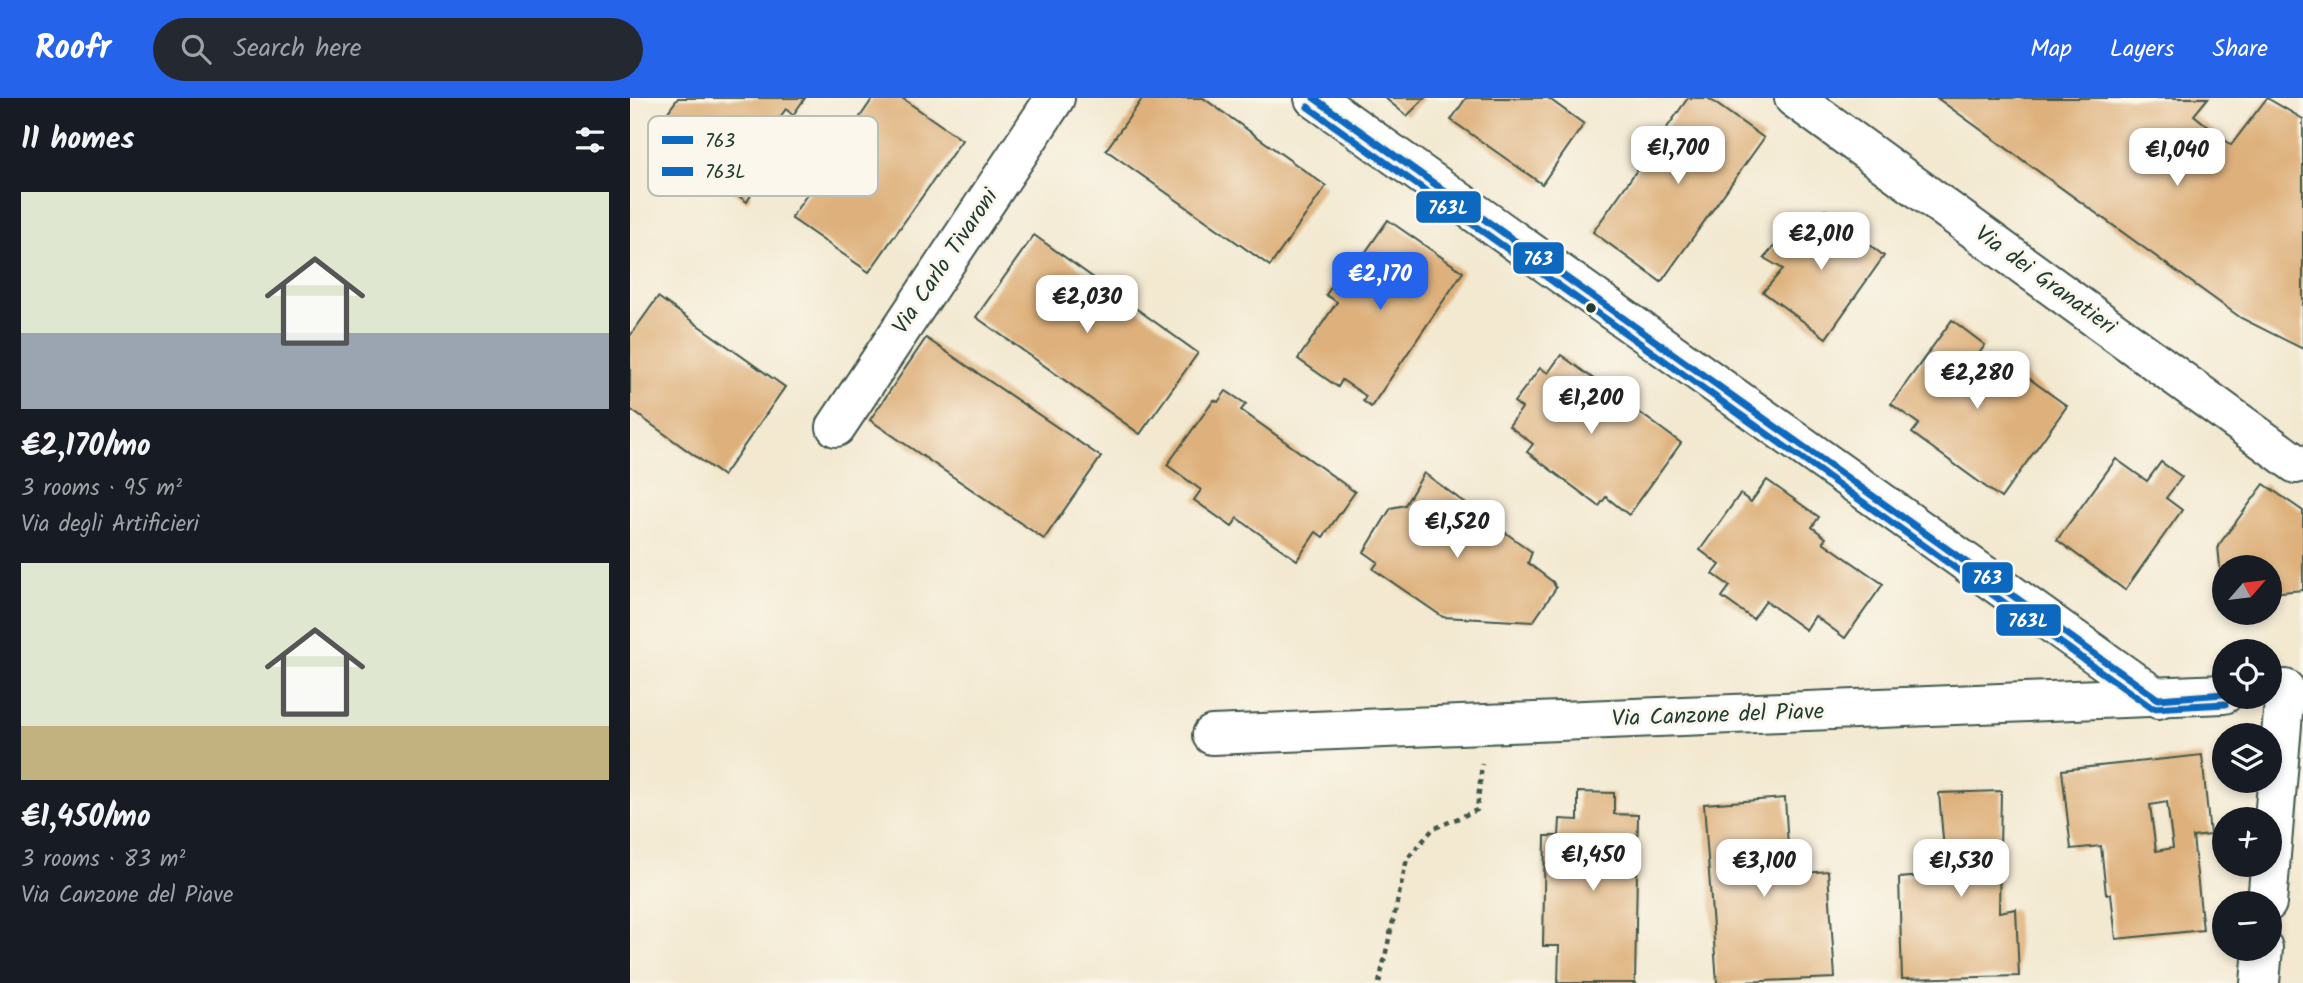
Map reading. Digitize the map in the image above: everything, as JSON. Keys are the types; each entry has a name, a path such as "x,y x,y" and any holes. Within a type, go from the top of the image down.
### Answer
{"street":[{"name":"Via Carlo Tivaroni","path":"836,427 1055,98"},
{"path":"1314,98 2158,699"},
{"name":"Via dei Granatieri","path":"1794,98 2296,464"},
{"path":"2268,891 2286,689"},
{"name":"Via Canzone del Piave","path":"1212,735 2212,695"},
{"path":"2260,983 2262,961"}],"path":[{"path":"1379,983 1406,859 1433,829 1477,810 1486,725"}],"building":[{"path":"678,98 805,98 793,115 786,109 781,116 665,116"},
{"path":"873,98 902,98 962,140 869,272 791,218 806,196 878,196 878,116 861,116"},
{"path":"1143,98 1203,98 1326,186 1270,266 1106,150"},
{"path":"1385,98 1425,98 1407,116"},
{"path":"1466,98 1548,98 1584,124 1542,184 1451,120"},
{"path":"1688,98 1708,98 1764,138 1661,282 1593,232"},
{"path":"1937,98 2208,98 2194,115 2231,145 2267,98 2303,119 2303,349 2241,318"},
{"path":"739,196 750,196 747,202"},
{"path":"1825,210 1884,256 1826,338 1763,292 1783,269 1764,258 1790,228 1804,237"},
{"path":"1388,220 1463,272 1371,407 1363,401 1366,396 1342,380 1338,387 1298,359 1337,302 1326,295 1346,265 1353,270"},
{"path":"1034,235 1198,353 1140,434 976,317"},
{"path":"658,297 785,387 723,476 630,409 630,336"},
{"path":"1952,320 1985,345 1976,358 2007,381 2016,369 2067,406 2001,498 1912,433 1919,424 1891,404"},
{"path":"926,338 1101,457 1044,539 870,420"},
{"path":"1561,355 1681,443 1629,515 1606,497 1599,506 1527,452 1533,444 1509,426 1522,408 1514,402 1540,368 1548,373"},
{"path":"1226,391 1246,404 1241,410 1355,492 1323,537 1316,532 1297,560 1237,518 1232,527 1194,500 1201,490 1167,465 1214,400 1218,402"},
{"path":"2116,459 2147,481 2161,462 2182,477 2166,498 2182,510 2125,590 2057,540"},
{"path":"1424,473 1532,552 1528,563 1553,582 1556,588 1533,622 1443,617 1373,569 1378,562 1364,552 1391,508 1405,505"},
{"path":"1767,480 1819,517 1812,527 1826,538 1823,542 1883,584 1845,638 1815,616 1806,630 1766,601 1753,619 1722,597 1730,586 1713,574 1720,565 1700,550 1740,494 1751,502"},
{"path":"2264,484 2303,511 2303,590 2282,592 2282,555 2219,555 2218,546"},
{"path":"2202,755 2210,835 2193,837 2203,930 2116,939 2111,894 2106,894 2101,846 2071,849 2062,770","holes":["2167,802 2173,848 2156,851 2150,805"]},
{"path":"2001,791 1999,912 2016,909 2019,976 1902,979 1899,878 1936,875 1944,850 1939,793"},
{"path":"1578,792 1614,793 1614,814 1638,815 1635,983 1558,983 1559,946 1543,946 1545,836 1559,836 1560,819 1578,820"},
{"path":"1785,798 1788,847 1777,848 1779,875 1828,871 1835,978 1717,983 1704,804"}],"transit line":[{"name":"763","path":"1314,98 2158,699 2212,695"},
{"name":"763L","path":"1308,107 2152,708 2212,705"}]}
